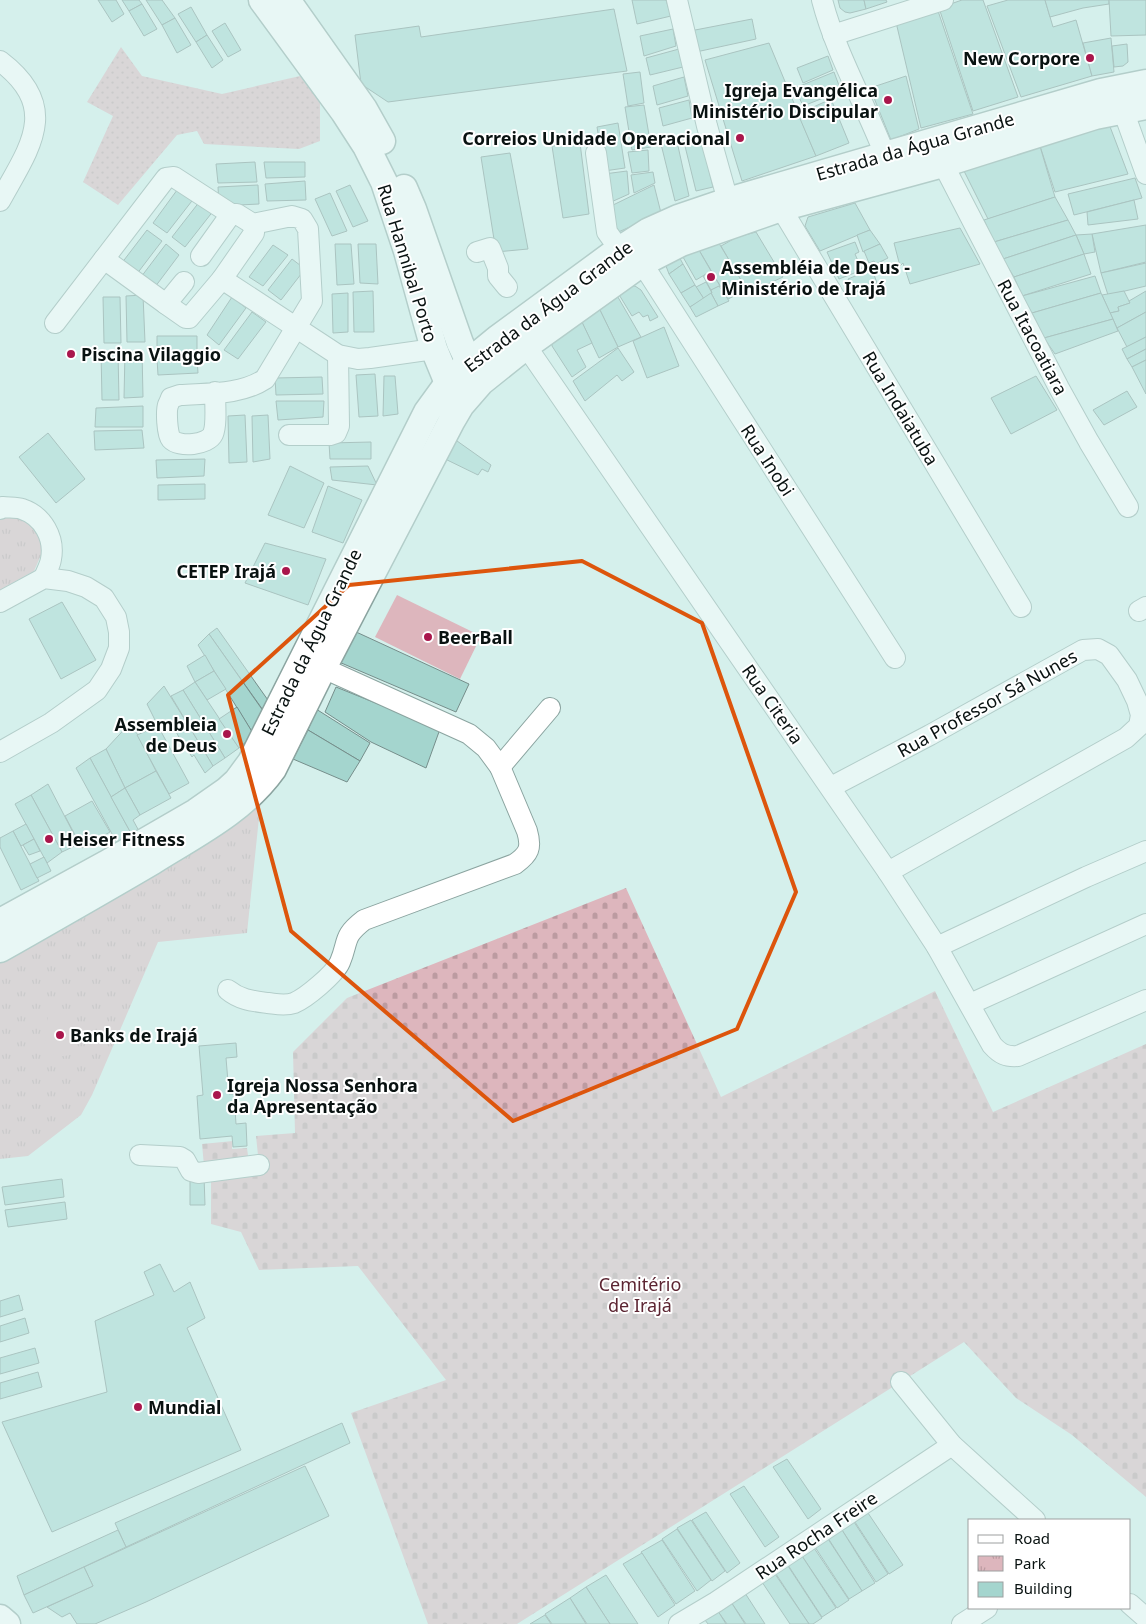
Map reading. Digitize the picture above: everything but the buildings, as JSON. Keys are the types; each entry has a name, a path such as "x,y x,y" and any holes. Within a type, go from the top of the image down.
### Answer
{"main road":[{"name":"Rua Hannibal Porto","path":"262,0 344,112 366,146 384,182 396,213 434,349 448,383 461,405"},
{"name":"Rua Hannibal Porto","path":"288,0 364,109 382,142 413,209 474,359"},
{"name":"Estrada da Água Grande","path":"474,359 526,346 631,256 649,231 678,218 728,201 1101,92 1146,83"},
{"name":"Estrada da Água Grande","path":"0,922 196,812 237,781 252,762 416,430 448,383 474,359 631,256 681,243 781,208 943,164 1095,116 1134,108"},
{"name":"Estrada da Água Grande","path":"0,949 226,817 263,784 273,769 323,668 461,405 474,359"},
{"path":"0,1618 7,1624"}],"street":[{"path":"677,0 707,126 728,201"},
{"path":"822,0 833,35 885,155"},
{"path":"833,35 943,0"},
{"path":"0,61 13,71 22,82 32,99 36,115 34,134 29,146 0,201"},
{"path":"1134,108 1146,174"},
{"name":"Rua Inobi","path":"596,153 607,232 631,256 895,658"},
{"name":"Rua Itacoatiara","path":"943,164 1064,396 1128,507"},
{"path":"55,323 166,178 174,177 232,214 237,214 253,224 292,216 302,219 308,229 312,300 265,379 255,386 215,392"},
{"name":"Rua Indaiatuba","path":"781,208 1021,607"},
{"path":"201,256 232,214"},
{"path":"104,259 186,318 189,318 222,279 254,233 253,224"},
{"path":"477,252 490,248 498,268 498,276 507,286"},
{"path":"222,279 338,355 358,359 434,349"},
{"path":"166,304 184,282"},
{"name":"Rua Citeria","path":"526,346 888,872 937,947 992,1045 998,1052 1004,1056 1018,1056 1146,1000"},
{"path":"289,435 330,435 336,433 339,426 338,355"},
{"path":"0,508 21,509 38,517 49,533 52,546 51,560 44,578"},
{"path":"0,602 44,578 68,581 86,586 104,598 116,617 119,632 118,648 111,670 98,690 51,723 0,752"},
{"name":"Rua Professor Sá Nunes","path":"831,787 930,735 1083,650 1098,650 1109,655 1127,680 1138,701 1141,715 1139,726 1126,738 888,872"},
{"path":"228,990 234,995 248,1000 284,1005 295,1002 306,996 333,973 340,963 346,939 353,928 364,920 515,864 529,850 528,831 500,767 486,748 469,734 323,668"},
{"path":"500,767 550,708"},
{"path":"937,947 1146,851"},
{"path":"970,1004 1146,924"},
{"path":"140,1155 180,1157 188,1163 191,1171 198,1173 259,1165"},
{"path":"901,1382 952,1445 1034,1519"},
{"name":"Rua Rocha Freire","path":"678,1624 716,1602 952,1445"},
{"path":"1131,1605 1146,1618"},
{"path":"962,1624 985,1609"}],"highlighted area":[{"path":"582,561 702,623 796,892 737,1029 513,1121 291,931 228,695 349,585"}],"green space":[{"path":"121,47 142,76 222,94 300,76 320,102 320,141 299,149 204,144 197,131 177,135 118,205 83,182 113,116 87,102"},
{"path":"24,518 40,535 42,553 34,571 0,590 0,519"},
{"name":"BeerBall","path":"397,595 481,636 460,679 375,637"},
{"path":"262,789 247,933 158,942 92,1095 81,1115 28,1156 0,1159 0,953"},
{"name":"Cemitério de Irajá","path":"626,888 721,1097 935,991 993,1112 1146,1044 1146,1497 1072,1435 1016,1398 964,1342 517,1624 428,1624 351,1413 446,1380 358,1266 259,1270 241,1232 211,1224 211,1173 259,1165 256,1136 295,1133 293,1052 347,998"},
{"name":"Banks de Irajá","path":"54,1012 72,1015 76,1020 72,1054 57,1056 44,1049 48,1016"},
{"path":"233,1141 232,1149 247,1148 249,1163 204,1166 202,1144"}],"place":[{"name":"New Corpore","path":"1090,58"},
{"name":"Igreja Evangélica Ministério Discipular","path":"888,100"},
{"name":"Correios Unidade Operacional","path":"740,138"},
{"name":"Assembléia de Deus - Ministério de Irajá","path":"711,277"},
{"name":"Piscina Vilaggio","path":"71,354"},
{"name":"CETEP Irajá","path":"286,571"},
{"name":"BeerBall","path":"428,637"},
{"name":"Assembleia de Deus","path":"227,734"},
{"name":"Heiser Fitness","path":"49,839"},
{"name":"Banks de Irajá","path":"60,1035"},
{"name":"Igreja Nossa Senhora da Apresentação","path":"217,1095"},
{"name":"Mundial","path":"138,1407"}]}
